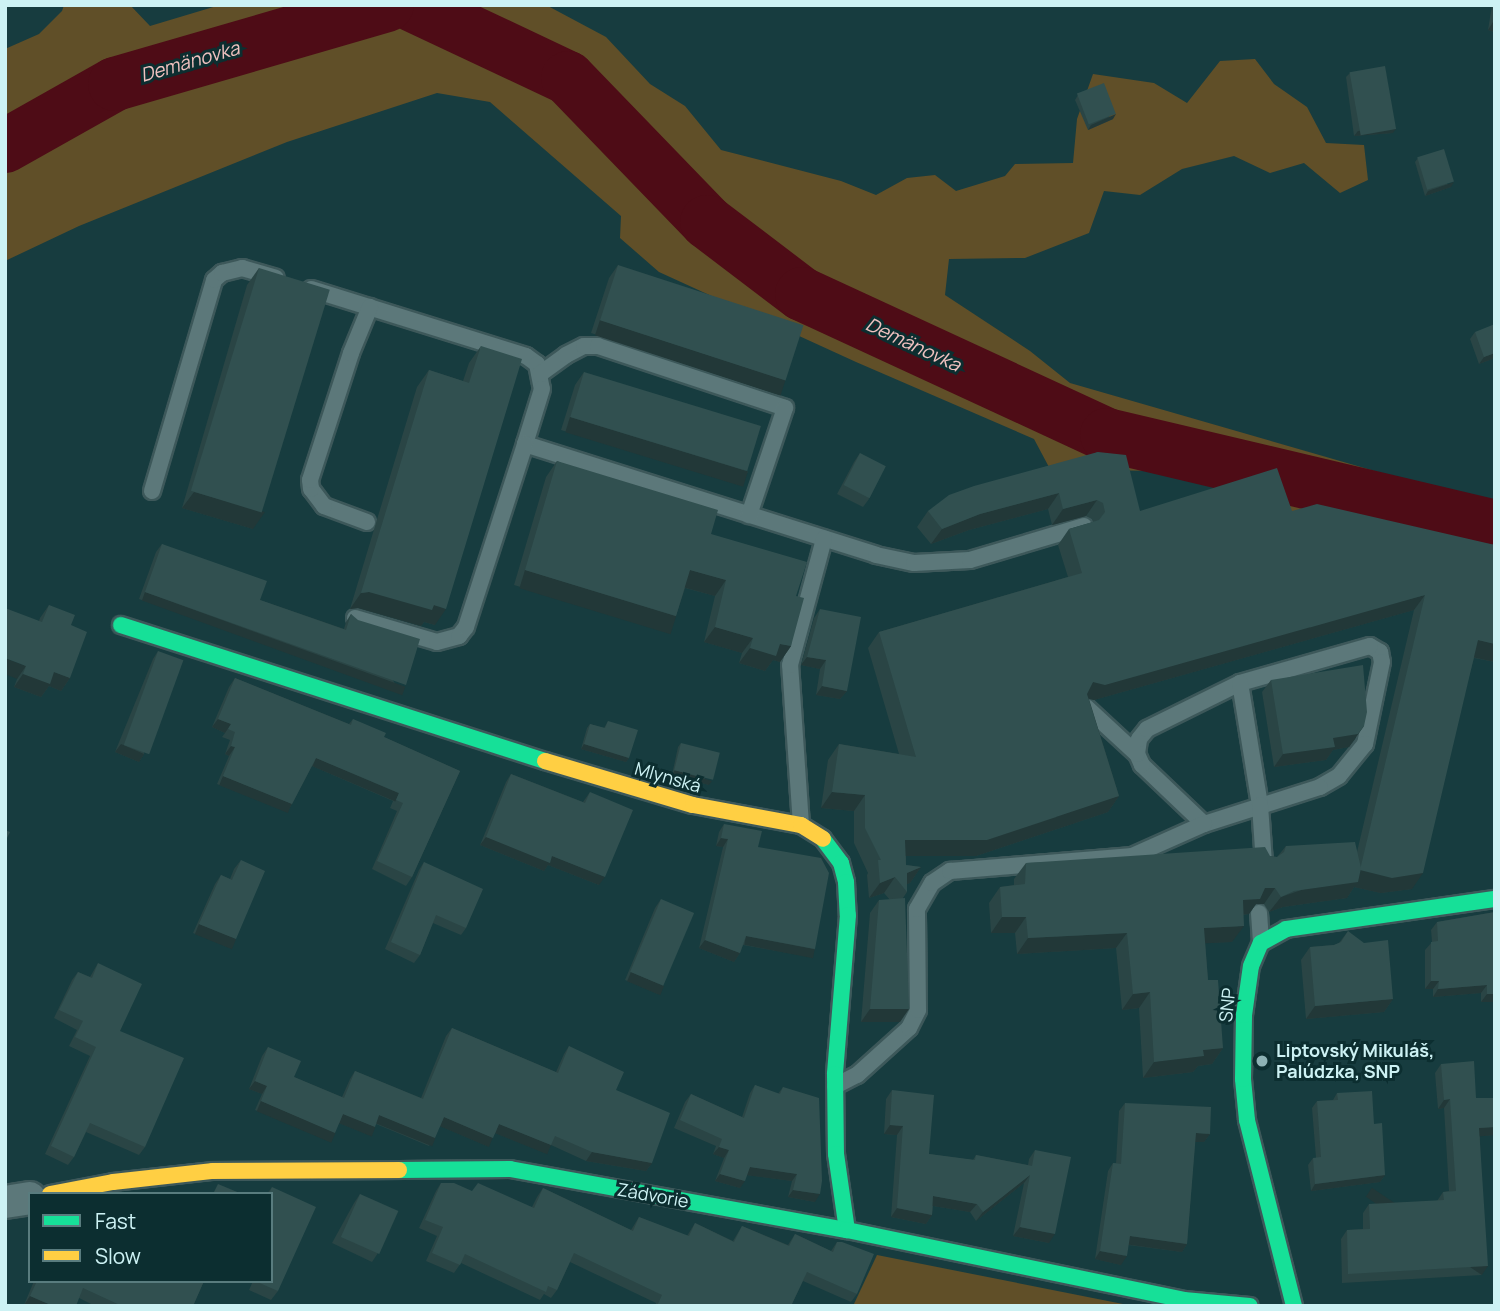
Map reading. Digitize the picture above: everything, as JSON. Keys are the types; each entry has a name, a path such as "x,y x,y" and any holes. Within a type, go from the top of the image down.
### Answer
{"street":[{"name":"Mlynská","path":"121,625 693,806 801,825 832,848 841,863 846,882 848,915 835,1086 840,1198 847,1230"},
{"path":"1261,943 1286,929 1495,899"},
{"name":"SNP","path":"1261,943 1251,966 1244,1015 1243,1079 1247,1119 1294,1306"},
{"name":"Zádvorie","path":"60,1192 113,1182 213,1171 509,1169 847,1230 1184,1300 1250,1306"},
{"path":"5,1202 28,1198"}],"lane":[{"path":"152,491 214,280 222,273 242,268 526,356 537,364 542,389 466,627 459,636 437,642 355,618"},
{"path":"367,522 324,506 311,489 310,480 351,353 370,307"},
{"path":"540,374 575,350 598,346 785,408 749,515"},
{"path":"525,444 824,539 914,563 970,560 1083,526"},
{"path":"801,825 790,665 824,539"},
{"path":"835,1086 857,1075 909,1028 918,1010 917,909 932,883 950,870 1132,856 1204,824 1320,787 1339,776 1365,744 1382,662 1380,652 1370,646 1240,683 1147,729 1139,739 1137,754"},
{"path":"1240,683 1260,805 1264,863"},
{"path":"1086,707 1137,754 1142,765 1204,824"},
{"path":"1259,914 1261,943"}],"shaded area":[{"path":"64,5 130,5 150,26 220,5 546,5 606,37 650,84 685,106 721,150 841,181 876,195 907,178 935,175 956,191 1005,176 1015,164 1073,163 1077,119 1093,74 1154,83 1187,103 1220,61 1255,59 1274,84 1307,107 1326,143 1364,145 1368,180 1340,193 1304,163 1270,173 1234,156 1182,169 1140,195 1104,191 1089,233 1025,258 949,259 945,295 1030,351 1070,383 1495,508 1495,562 1221,498 1207,472 1050,469 1034,439 659,272 620,238 621,216 490,102 437,93 287,142 79,226 5,261 5,49 39,34 62,11"},
{"path":"877,1255 1133,1306 853,1306"}],"building":[{"path":"1385,66 1396,129 1361,135 1350,72"},
{"path":"1104,83 1116,114 1089,124 1077,93"},
{"path":"1444,149 1454,182 1427,190 1417,157"},
{"path":"618,265 803,325 786,380 600,320"},
{"path":"259,268 330,290 262,512 191,491"},
{"path":"1495,324 1495,353 1484,357 1475,332"},
{"path":"481,346 522,359 446,609 434,605 432,610 369,592 361,593 429,370 469,383"},
{"path":"584,372 761,426 747,471 570,417"},
{"path":"1098,452 1126,455 1140,511 1277,468 1292,511 1317,504 1495,545 1495,644 1478,640 1423,873 1392,878 1360,870 1425,595 1105,685 1093,682 1087,694 1119,796 987,840 905,840 906,865 921,867 907,873 907,892 895,877 880,883 878,860 881,860 865,828 865,795 832,792 839,744 916,757 879,632 1082,573 1069,529 1099,520 1105,512 1103,503 1097,500 1063,509 1059,493 980,514 942,529 928,511 949,495 974,486"},
{"path":"860,453 886,466 869,498 844,485"},
{"path":"557,461 718,510 711,534 807,562 796,596 804,598 791,646 780,644 776,656 750,648 753,638 715,627 726,580 690,570 676,616 525,570"},
{"path":"162,544 267,581 260,600 346,630 351,614 358,620 420,639 406,685 145,592"},
{"path":"49,605 75,615 71,625 87,632 70,678 54,672 50,684 23,674 26,666 5,658 5,608 42,622"},
{"path":"820,609 861,617 847,691 822,686 826,660 807,657"},
{"path":"158,651 183,660 149,754 124,745"},
{"path":"1363,665 1367,712 1364,726 1358,734 1333,738 1335,747 1283,754 1271,680"},
{"path":"235,678 351,725 353,719 386,733 384,737 460,771 412,877 377,861 403,803 396,800 399,793 316,758 292,804 223,776 235,747 231,746 235,732 228,729 231,724 218,719"},
{"path":"608,721 638,730 629,758 584,744 590,724 605,728"},
{"path":"681,743 720,753 713,780 674,770"},
{"path":"511,774 585,803 590,792 633,810 605,877 552,856 550,863 486,837"},
{"path":"724,824 762,831 758,847 821,858 829,873 815,949 746,936 740,953 705,940 728,839 721,838"},
{"path":"1355,842 1361,868 1358,882 1294,891 1281,897 1275,888 1265,888 1260,899 1243,900 1244,926 1204,928 1208,980 1218,980 1223,1048 1203,1050 1204,1056 1154,1062 1150,992 1133,994 1127,933 1028,938 1026,917 1002,917 1000,887 1025,884 1026,863 1265,847 1270,856 1277,857 1284,852 1286,846"},
{"path":"241,860 265,871 236,939 199,924 221,875 232,880"},
{"path":"424,862 483,889 466,928 436,915 420,955 391,942"},
{"path":"905,898 909,1009 870,1009 879,900"},
{"path":"661,899 694,913 663,986 630,972"},
{"path":"1495,912 1495,994 1487,994 1487,985 1438,989 1439,981 1431,981 1431,942 1438,941 1437,922"},
{"path":"1348,931 1364,943 1388,940 1393,999 1315,1006 1310,947 1334,945 1341,942"},
{"path":"98,963 142,984 120,1031 184,1058 145,1147 90,1123 74,1157 51,1146 96,1047 75,1037 83,1021 59,1010 78,972 92,978"},
{"path":"452,1028 558,1073 569,1046 624,1072 616,1090 670,1113 652,1163 592,1152 555,1136 551,1145 499,1124 493,1138 444,1117 435,1138 379,1115 375,1127 343,1114 335,1133 261,1101 267,1086 255,1081 268,1047 301,1061 294,1077 344,1098 355,1071 423,1099"},
{"path":"1474,1061 1476,1098 1495,1098 1495,1127 1479,1128 1488,1266 1348,1274 1347,1230 1370,1229 1369,1204 1444,1200 1443,1192 1456,1191 1450,1099 1444,1100 1441,1064"},
{"path":"755,1085 780,1094 783,1087 819,1098 822,1181 820,1194 793,1190 797,1174 750,1167 745,1181 720,1174 729,1150 719,1147 722,1139 680,1120 691,1094 744,1118"},
{"path":"892,1090 934,1095 929,1154 975,1160 976,1155 1032,1166 1035,1150 1071,1157 1055,1234 1020,1227 1030,1175 983,1212 977,1204 933,1196 932,1215 897,1208 903,1126 890,1125"},
{"path":"1372,1091 1374,1124 1382,1123 1385,1175 1315,1184 1313,1158 1321,1157 1317,1101 1338,1100 1337,1093"},
{"path":"1125,1103 1211,1107 1210,1134 1196,1133 1187,1244 1130,1236 1127,1256 1100,1251 1113,1163 1121,1164"},
{"path":"441,1183 454,1183 472,1191 478,1183 534,1208 543,1188 633,1231 639,1217 689,1236 695,1223 734,1242 742,1226 789,1246 795,1234 833,1252 837,1242 842,1242 874,1254 857,1294 807,1272 791,1306 657,1306 662,1295 574,1253 557,1290 548,1286 546,1292 465,1254 460,1265 432,1253 443,1227 425,1220"},
{"path":"218,1184 237,1192 214,1192"},
{"path":"272,1187 316,1207 278,1291 260,1283 273,1283 273,1192 270,1192"},
{"path":"360,1194 398,1211 379,1254 341,1237"},
{"path":"36,1283 203,1283 193,1306 122,1306 83,1288 76,1306 53,1306 30,1296"}],"waterway":[{"name":"Demänovka","path":"5,146 115,84 387,5"},
{"name":"Demänovka","path":"413,5 568,78 707,222 802,294 1107,435 1495,527"}],"traffic: fast":[{"path":"121,625 545,761"},
{"path":"823,839 841,863 846,882 848,915 835,1074 836,1154 847,1230"},
{"path":"1294,1306 1247,1120 1243,1079 1244,1015 1251,966 1261,943 1286,929 1495,899"},
{"path":"399,1170 510,1169 847,1230 1184,1300 1250,1306"}],"traffic: slow":[{"path":"545,761 693,805 801,825 823,839"},
{"path":"60,1192 113,1182 213,1171 399,1170"}],"place":[{"name":"Liptovský Mikuláš, Palúdzka, SNP","path":"1262,1061"}]}
